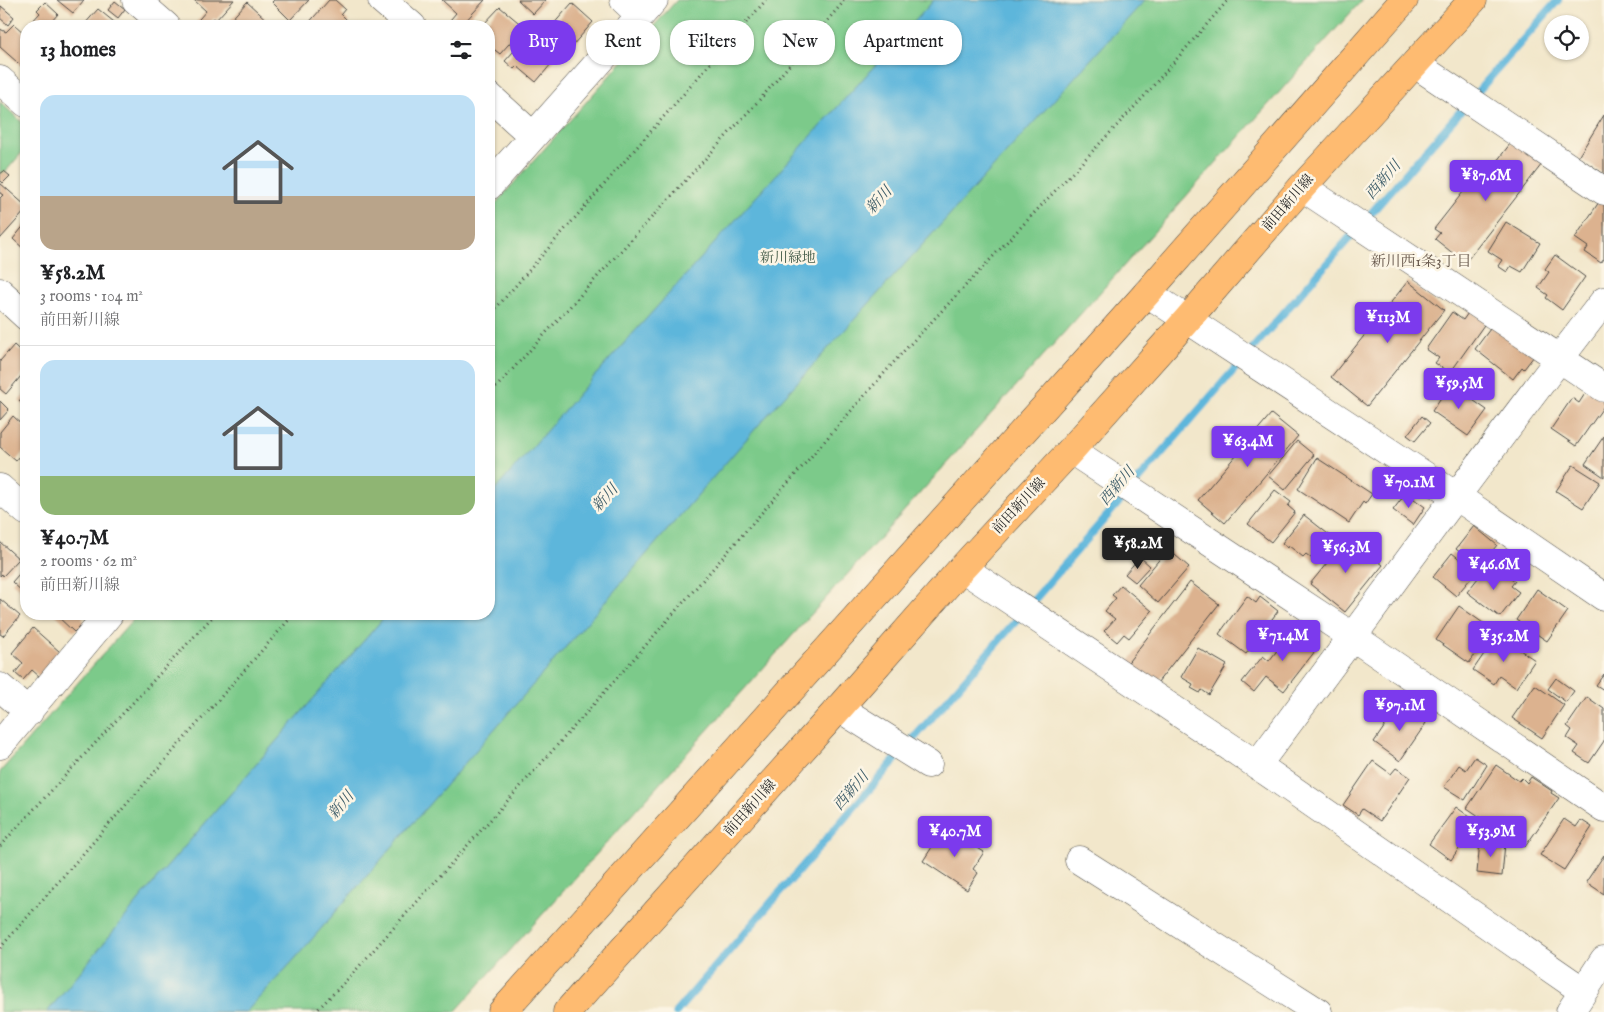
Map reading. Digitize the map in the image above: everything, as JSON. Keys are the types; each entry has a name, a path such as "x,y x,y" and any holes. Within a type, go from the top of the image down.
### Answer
{"main road":[{"path":"502,1012 1147,293 1404,0"},
{"name":"前田新川線","path":"567,1012 962,568 1187,320 1302,187 1473,0"}],"street":[{"path":"136,0 159,20"},
{"path":"382,0 405,20"},
{"path":"495,179 533,136 639,5"},
{"path":"1414,64 1604,191"},
{"path":"0,80 20,98"},
{"path":"495,101 533,136"},
{"path":"1302,187 1604,388"},
{"path":"0,292 20,310"},
{"path":"1147,293 1456,496 1604,597"},
{"path":"1256,765 1604,301"},
{"path":"1071,450 1353,637 1604,808"},
{"path":"0,488 20,506"},
{"path":"962,568 1256,765 1586,997 1604,960"},
{"path":"0,745 105,620"},
{"path":"0,686 29,712"},
{"path":"839,708 928,764"},
{"path":"1079,860 1318,1012"}],"path":[{"path":"495,309 766,0"},
{"path":"495,388 762,97 845,0"},
{"path":"315,1012 345,982 588,711 901,354 1140,101 1228,0"},
{"path":"0,846 209,620"},
{"path":"0,948 289,620"}],"green space":[{"name":"新川緑地","path":"677,0 1362,0 455,1012 0,1012 0,772 133,620 495,620 495,204 619,65 660,65 659,20"},
{"path":"0,102 20,120 20,155 0,178"}],"water":[{"name":"新川","path":"934,0 1145,0 763,420 293,961 246,1012 47,1012 159,876 382,620 495,620 495,490 581,391 875,65 962,65 962,20 916,20"}],"building":[{"path":"57,0 84,0 73,13"},
{"path":"194,0 234,0 216,20 214,18 212,20 198,20 206,11"},
{"path":"274,0 309,0 290,20 272,2"},
{"path":"329,0 335,0 345,9 341,14 347,20 311,20"},
{"path":"442,0 485,0 467,20 450,20 456,13"},
{"path":"518,0 546,0 533,14"},
{"path":"115,1 125,9 118,18 108,10"},
{"path":"45,2 58,14 53,20 34,20 40,13 37,10"},
{"path":"247,2 267,20 231,20"},
{"path":"572,3 591,20 586,20 586,30 576,41 576,20 557,20"},
{"path":"1,6 14,17 8,25 0,18"},
{"path":"500,7 516,20 510,20 510,43 500,54 495,50 495,20 488,20"},
{"path":"98,9 112,20 88,20"},
{"path":"14,24 20,30 20,65 0,47 0,29 6,32"},
{"path":"510,55 510,65 550,65 536,82 517,66 514,69 505,61"},
{"path":"1604,115 1604,174 1578,157"},
{"path":"1513,140 1542,164 1465,263 1435,239 1440,233 1434,229 1478,173 1484,178"},
{"path":"4,171 10,176 3,183 0,180 0,174"},
{"path":"0,183 20,201 20,217 0,239 0,198 3,195 0,193"},
{"path":"1601,199 1604,201 1604,259 1601,263 1585,252 1588,247 1575,238"},
{"path":"1506,222 1540,243 1522,272 1511,266 1507,272 1498,266 1502,260 1488,251"},
{"path":"20,230 20,245 13,239"},
{"path":"1555,255 1585,277 1562,310 1546,298 1548,295 1538,288 1549,272 1545,269"},
{"path":"1408,281 1444,310 1367,406 1331,377"},
{"path":"1470,310 1486,322 1450,373 1435,363 1439,358 1426,349 1452,312 1463,320"},
{"path":"1493,325 1534,356 1513,379 1475,349"},
{"path":"14,345 20,350 20,377 6,394 0,389 0,361"},
{"path":"1450,384 1487,410 1468,436 1432,411"},
{"path":"1588,389 1604,401 1604,406 1576,446 1551,429 1572,398 1579,403"},
{"path":"0,401 9,410 0,420"},
{"path":"1271,414 1298,436 1225,523 1198,500"},
{"path":"13,416 20,422 20,456 16,461 0,447 0,432"},
{"path":"1422,416 1430,423 1415,441 1407,435"},
{"path":"1604,436 1604,477 1585,464"},
{"path":"1297,441 1314,455 1285,490 1268,476"},
{"path":"1317,458 1372,494 1365,504 1363,502 1349,523 1298,489"},
{"path":"1573,465 1600,482 1583,508 1556,491"},
{"path":"1275,490 1291,502 1288,506 1295,512 1271,542 1248,524"},
{"path":"1406,493 1425,507 1413,525 1393,510"},
{"path":"1304,515 1337,541 1319,564 1306,554 1303,557 1282,543"},
{"path":"1474,526 1497,545 1479,568 1456,549"},
{"path":"1348,537 1383,565 1345,612 1310,584"},
{"path":"0,542 19,559 3,576 2,574 0,576"},
{"path":"1168,549 1189,567 1158,603 1138,585"},
{"path":"1452,553 1476,572 1456,596 1433,577"},
{"path":"1140,557 1150,566 1135,582 1125,574"},
{"path":"1486,568 1494,574 1498,568 1515,581 1511,586 1519,592 1500,617 1467,592"},
{"path":"20,573 20,589 12,582"},
{"path":"1190,582 1219,604 1154,687 1126,665"},
{"path":"1121,585 1152,611 1129,638 1124,634 1117,642 1104,631 1115,619 1105,611 1116,598 1112,595"},
{"path":"1537,589 1568,611 1547,641 1516,620"},
{"path":"1247,596 1256,603 1260,597 1278,611 1246,654 1219,634"},
{"path":"0,599 20,616 3,636 0,634"},
{"path":"1459,606 1493,630 1469,663 1436,640"},
{"path":"61,620 83,620 86,623 81,629 79,627 74,632"},
{"path":"1295,627 1319,646 1284,691 1266,677 1254,692 1242,682 1263,656 1269,661"},
{"path":"33,628 60,652 40,677 32,670 23,680 15,673 23,663 12,653"},
{"path":"1497,635 1535,660 1516,688 1499,676 1494,684 1473,670"},
{"path":"1198,648 1227,665 1209,695 1202,690 1200,693 1191,688 1193,684 1181,677"},
{"path":"1604,674 1604,690 1596,685"},
{"path":"1556,678 1574,691 1566,702 1548,689"},
{"path":"1535,685 1564,705 1542,738 1512,718"},
{"path":"1587,697 1604,709 1604,741 1589,763 1574,753 1579,746 1567,738 1572,730 1567,726"},
{"path":"1400,704 1426,723 1400,761 1374,742"},
{"path":"1475,757 1487,765 1465,800 1444,787 1459,765 1466,770"},
{"path":"1373,761 1391,774 1396,768 1410,777 1380,821 1362,809 1358,815 1343,805"},
{"path":"1496,765 1519,781 1522,778 1527,783 1531,777 1559,798 1525,847 1467,808"},
{"path":"1456,807 1477,822 1451,860 1429,844"},
{"path":"1564,819 1576,827 1581,820 1592,827 1564,870 1540,855"},
{"path":"945,827 984,852 973,869 978,873 967,890 923,861"},
{"path":"1480,841 1505,843 1502,876 1477,873"},
{"path":"1604,855 1604,894 1586,882"}],"waterway":[{"name":"西新川","path":"676,1012 1558,0"}],"district":[{"name":"新川西1条3丁目","path":"1421,261"}]}
